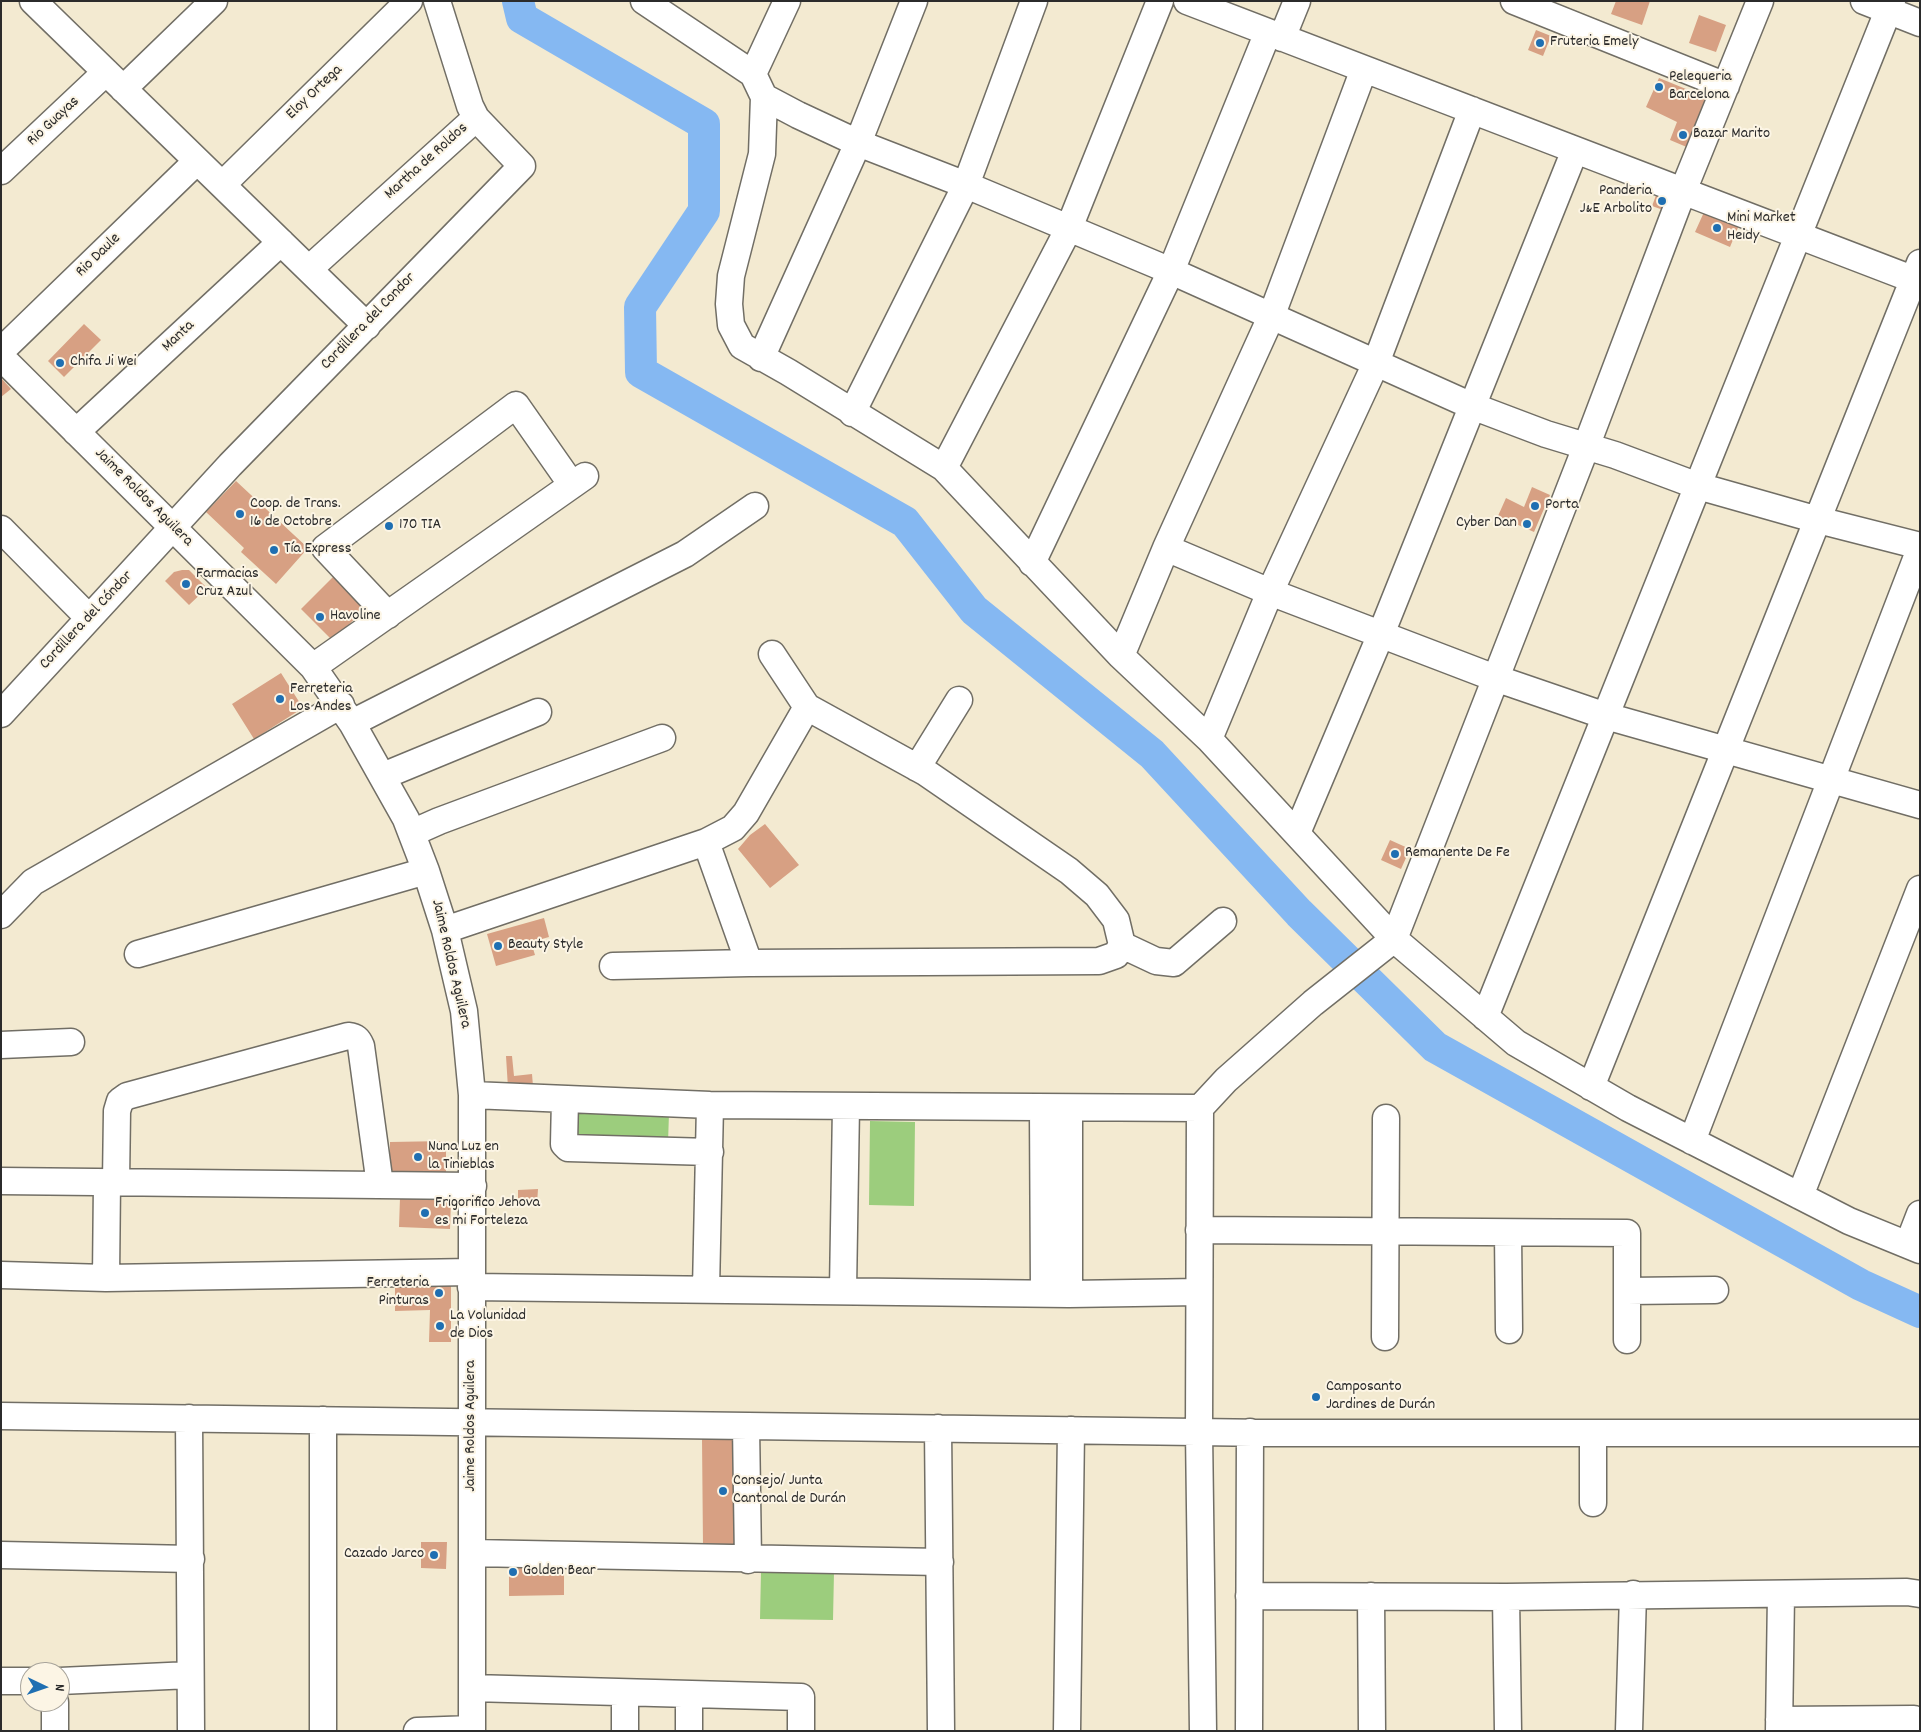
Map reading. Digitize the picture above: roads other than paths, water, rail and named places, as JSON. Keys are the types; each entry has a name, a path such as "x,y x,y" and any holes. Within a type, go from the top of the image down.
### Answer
{"street":[{"path":"33,1 367,326"},
{"name":"Rio Guayas","path":"1,171 214,1"},
{"name":"Eloy Ortega","path":"222,185 409,1"},
{"name":"Martha de Roldos","path":"309,269 476,118 470,106 437,1"},
{"path":"644,1 753,74 764,97 762,154 731,276 729,304 731,325 735,336 742,346 788,372 944,468 1121,656 1209,739 1297,833 1390,943 1516,1043 1692,1141 1849,1221 1914,1247 1920,1214"},
{"path":"753,74 787,1"},
{"path":"761,358 858,143 914,1"},
{"path":"852,413 966,185 1034,1"},
{"path":"944,468 1070,228 1160,1"},
{"path":"1187,1 1798,236 1918,275 1591,1086"},
{"path":"1032,563 1171,271 1275,35 1297,1"},
{"path":"1514,1 1726,86"},
{"path":"1203,1731 1199,1432 1200,1108 1226,1080 1313,1003 1390,943 1586,447 1683,191 1760,1"},
{"path":"1864,1 1890,6 1920,23"},
{"path":"1485,1017 1890,6"},
{"path":"1121,656 1166,548 1272,317 1364,69"},
{"path":"764,97 858,143 966,185 1171,271 1472,406 1586,447 1615,455 1698,486 1920,548 1692,1141"},
{"path":"1209,739 1270,592 1376,363 1472,110"},
{"name":"Cordillera del Condor","path":"172,528 230,465 522,166 476,118"},
{"path":"1297,833 1381,634 1575,150"},
{"name":"Rio Daule","path":"1,351 197,161"},
{"name":"Manta","path":"76,432 281,242"},
{"name":"Jaime Roldos Aguilera","path":"1,357 313,667 347,714 383,776 406,819 426,871 445,930 464,1010 472,1095 472,1730"},
{"path":"313,667 388,615 578,481 516,405 325,548 388,615"},
{"path":"1,915 33,882 347,714 685,554 755,506"},
{"name":"Cordillera del Cóndor","path":"4,705 89,618 172,528"},
{"path":"1,529 89,618"},
{"path":"1166,548 1270,592 1495,678 1606,716 1920,805"},
{"path":"613,966 749,963 1099,961 1116,955 1122,944 1116,920 1097,895 1069,871 917,768 807,707 772,654"},
{"path":"917,768 959,700"},
{"path":"445,930 706,842 733,828 746,813 807,707"},
{"path":"383,776 538,712"},
{"path":"412,833 439,821 662,738"},
{"path":"706,842 749,963"},
{"path":"138,954 426,871"},
{"path":"1800,1196 1920,889"},
{"path":"1122,944 1156,961 1167,964 1174,963 1223,920"},
{"path":"106,1278 117,1111 120,1101 127,1096 348,1036 354,1036 361,1046 380,1185"},
{"path":"1,1045 71,1042"},
{"path":"472,1095 710,1105 1069,1109 1200,1108"},
{"path":"565,1099 564,1144 568,1148 710,1152"},
{"path":"706,1289 710,1105"},
{"path":"844,1290 846,1106"},
{"path":"1043,1108 1057,1293"},
{"path":"1057,1293 1069,1109"},
{"path":"1385,1337 1386,1118"},
{"path":"1,1181 473,1186"},
{"path":"1199,1230 1627,1233 1627,1340"},
{"path":"1508,1233 1509,1330"},
{"path":"1,1275 106,1278 471,1280 706,1289 1057,1293 1199,1292"},
{"path":"1627,1291 1715,1290"},
{"path":"1,1416 1199,1432 1920,1434"},
{"path":"189,1418 191,1731"},
{"path":"323,1420 323,1731"},
{"path":"746,1426 748,1560"},
{"path":"938,1428 941,1731"},
{"path":"1067,1731 1071,1430"},
{"path":"1249,1731 1250,1432"},
{"path":"1593,1433 1593,1503"},
{"path":"472,1553 748,1560 940,1562"},
{"path":"1,1555 191,1559"},
{"path":"1249,1596 1506,1597 1908,1592 1920,1594"},
{"path":"1629,1731 1633,1594"},
{"path":"1781,1594 1779,1726 1915,1717"},
{"path":"1371,1596 1372,1731"},
{"path":"1506,1597 1508,1731"},
{"path":"1,1668 1,1681 20,1681"},
{"path":"70,1680 190,1675"},
{"path":"472,1688 801,1697 801,1731"},
{"path":"625,1693 625,1731"},
{"path":"689,1694 689,1731"},
{"path":"55,1712 55,1731"},
{"path":"417,1731 472,1730"}],"waterway":[{"path":"518,1 522,18 704,124 704,211 640,307 641,372 905,522 974,610 1152,754 1299,913 1435,1047 1861,1285 1920,1312"}],"place":[{"name":"Fruteria Emely","path":"1540,43"},
{"name":"Pelequeria Barcelona","path":"1659,87"},
{"name":"Bazar Marito","path":"1683,135"},
{"name":"Panderia J&E Arbolito","path":"1662,201"},
{"name":"Mini Market Heidy","path":"1717,228"},
{"name":"Chifa Ji Wei","path":"60,363"},
{"name":"Porta","path":"1535,506"},
{"name":"Coop. de Trans. 16 de Octobre","path":"240,514"},
{"name":"Cyber Dan","path":"1527,524"},
{"name":"170 TIA","path":"389,526"},
{"name":"Tía Express","path":"274,550"},
{"name":"Farmacias Cruz Azul","path":"186,584"},
{"name":"Havoline","path":"320,617"},
{"name":"Ferreteria Los Andes","path":"280,699"},
{"name":"Remanente De Fe","path":"1395,854"},
{"name":"Beauty Style","path":"498,946"},
{"name":"Nuna Luz en la Tinieblas","path":"418,1157"},
{"name":"Frigorifico Jehova es mi Forteleza","path":"425,1213"},
{"name":"Ferreteria Pinturas","path":"439,1293"},
{"name":"La Volunidad de Dios","path":"440,1326"},
{"name":"Camposanto Jardines de Durán","path":"1316,1397"},
{"name":"Consejo/ Junta Cantonal de Durán","path":"723,1491"},
{"name":"Cazado Jarco","path":"434,1555"},
{"name":"Golden Bear","path":"513,1572"}]}
